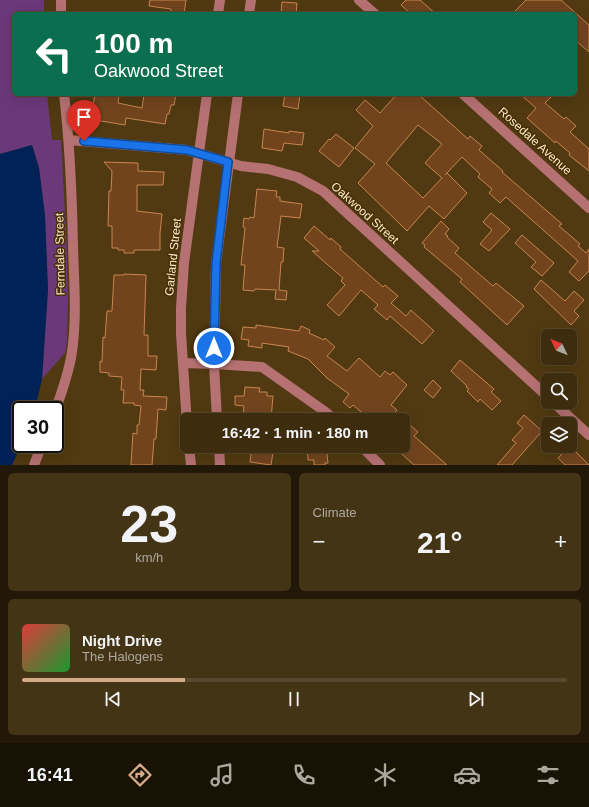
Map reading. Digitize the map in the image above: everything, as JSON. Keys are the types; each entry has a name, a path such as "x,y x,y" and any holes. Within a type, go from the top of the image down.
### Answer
{"street":[{"path":"61,12 62,0"},
{"path":"218,12 220,0"},
{"path":"249,12 251,0"},
{"path":"359,0 373,12"},
{"name":"Ferndale Street","path":"58,401 67,375 72,353 75,325 72,203 69,140 64,96"},
{"name":"Garland Street","path":"186,413 180,328 181,297 207,96"},
{"path":"217,413 214,364 216,263 238,96"},
{"name":"Rosedale Avenue","path":"465,96 589,208"},
{"name":"Oakwood Street","path":"69,140 187,150 241,166 268,169 297,177 323,191 541,391"},
{"path":"183,363 262,367 327,413"},
{"path":"561,409 589,435"},
{"path":"34,465 39,453"},
{"path":"190,453 191,465"},
{"path":"219,453 220,465"},
{"path":"368,453 380,465"}],"shaded area":[{"path":"0,0 44,0 44,12 12,12 12,96 47,96 52,140 61,140 67,250 67,341 65,353 42,379 48,290 45,216 39,168 32,145 0,154"}],"water":[{"path":"32,145 39,168 45,216 48,290 42,379 37,401 12,401 12,453 18,453 12,465 0,465 0,154"}],"building":[{"path":"150,0 186,0 184,12 171,12 171,9 149,6"},
{"path":"406,0 420,0 434,12 409,12 401,5"},
{"path":"526,0 561,0 574,12 514,12"},
{"path":"282,2 297,3 296,12 281,12"},
{"path":"577,14 589,25 589,52 577,42"},
{"path":"95,96 119,96 118,103 142,108 144,96 176,96 174,105 171,105 169,114 167,114 165,124 126,118 125,125 95,120 95,118 91,117"},
{"path":"285,96 300,96 298,109 283,106"},
{"path":"395,96 420,96 468,139 470,136 482,146 479,150 562,224 559,226 580,244 578,246 586,253 589,249 589,271 579,281 569,272 578,261 506,197 500,203 489,193 492,189 478,177 480,174 462,157 445,175 447,173 467,193 444,219 429,206 407,231 358,183 375,164 355,148 373,126 356,110 365,100 380,113","holes":["418,125 442,144 425,163 442,178 423,198 386,163"]},
{"path":"522,96 552,96 545,103 564,119 566,117 576,126 570,132 589,149 589,171 569,155 570,153 556,141 555,143 527,118 536,108"},
{"path":"264,129 289,133 289,131 304,133 302,145 284,143 282,151 262,148"},
{"path":"336,134 354,148 339,167 319,151 329,139 330,140"},
{"path":"104,162 138,163 138,171 164,172 163,185 137,185 137,211 162,214 160,250 134,250 134,253 124,253 124,250 112,248 112,226 108,226 109,191 111,191 112,171"},
{"path":"257,189 277,191 276,197 280,197 280,201 302,204 300,218 281,216 277,247 284,248 283,262 281,262 279,290 287,291 286,300 275,299 276,290 243,290 245,265 241,265 245,228 243,227 244,218 254,218"},
{"path":"491,213 510,229 489,251 480,244 492,230 483,222"},
{"path":"441,221 449,229 445,234 448,236 447,237 459,248 455,253 493,286 496,283 524,306 507,325 460,282 462,279 424,247 425,245 422,243"},
{"path":"314,226 330,240 331,238 341,247 340,249 383,287 385,285 398,296 391,303 406,316 411,310 434,331 422,344 390,316 387,320 374,309 378,305 361,290 339,316 327,305 345,285 341,281 343,278 312,251 319,251 304,238"},
{"path":"522,235 554,263 542,276 531,267 536,262 515,243"},
{"path":"114,275 146,275 144,335 148,335 148,356 157,356 156,370 141,369 140,390 144,390 143,396 167,397 166,410 158,409 156,439 154,439 152,465 131,465 133,433 137,434 137,425 139,425 141,406 134,405 134,403 123,403 124,390 121,390 122,377 109,376 109,373 100,372 100,361 102,362 103,337 105,338 107,311 112,311"},
{"path":"541,280 565,301 574,291 584,300 574,311 579,316 571,325 534,289"},
{"path":"256,325 299,331 301,326 310,330 309,333 324,340 325,338 335,347 327,356 347,371 359,358 380,377 385,371 390,375 393,372 407,385 391,405 397,410 395,413 363,413 353,405 350,408 343,402 349,394 327,378 308,359 288,351 289,347 262,343 262,348 248,346 249,340 241,339 243,327 256,328"},
{"path":"460,360 494,389 491,392 501,401 492,410 480,399 478,402 467,391 469,389 466,387 467,386 451,371"},
{"path":"433,380 441,388 433,398 424,390"},
{"path":"245,387 260,388 259,392 267,392 267,396 273,396 272,413 244,413 244,406 235,405 235,396 244,396"},
{"path":"524,415 541,430 541,432 512,465 497,465 516,443 512,440 523,428 517,423"},
{"path":"410,425 418,432 414,436 447,465 414,465 401,453 410,453"},
{"path":"251,453 273,453 271,465 250,462"},
{"path":"308,453 327,453 328,463 325,463 325,465 314,465 314,460 308,460"},
{"path":"563,453 577,453 589,465 565,465 558,458"}],"route":[{"path":"84,141 187,150 228,162 216,263 214,348"}]}
